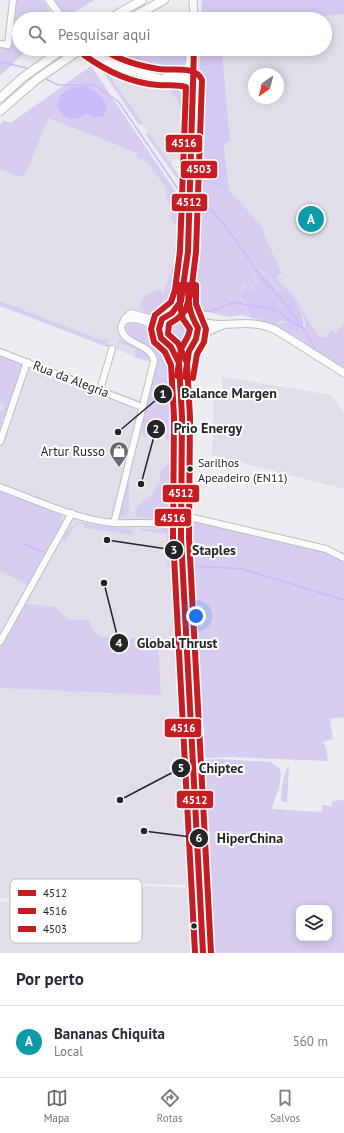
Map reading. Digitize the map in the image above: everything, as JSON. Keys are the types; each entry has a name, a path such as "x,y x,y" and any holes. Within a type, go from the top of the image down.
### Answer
{"highway":[{"path":"121,12 142,0"},
{"path":"142,12 164,0"},
{"path":"0,98 22,78 52,56"},
{"path":"0,111 37,79 71,56"}],"main road":[{"path":"49,0 58,12"},
{"path":"193,1 193,12"},
{"path":"100,56 114,65 176,82 191,80"},
{"path":"182,417 187,359 198,328 192,317 188,299 192,126 190,56"},
{"path":"190,192 187,101 193,56"},
{"path":"169,77 183,70 190,61"},
{"path":"158,77 180,77 191,80"},
{"path":"158,77 181,88 187,101"},
{"path":"188,252 182,296 170,314 159,324 160,335 164,342 171,347 179,349 194,342 209,330 225,324"},
{"path":"170,314 182,312 209,324 248,322 269,327 344,373"},
{"path":"171,347 179,364 182,417 181,534 203,953"}],"street":[{"path":"0,44 8,45 13,0"},
{"path":"114,523 154,359 149,352 123,334 121,327 125,317 131,313 153,319 170,314"},
{"path":"124,321 131,319 142,321 152,326 160,335"},
{"path":"100,390 112,349"},
{"name":"Rua da Alegria","path":"0,352 142,407"},
{"path":"0,442 27,362"},
{"path":"0,487 72,513 114,523 172,526 181,534"},
{"path":"154,524 171,521 181,512 326,549 344,558"},
{"path":"0,642 72,513"}],"shaded area":[{"path":"17,0 43,0 51,12 16,12"},
{"path":"53,0 95,0 75,12 62,12"},
{"path":"202,0 344,0 344,14 332,15 332,12 201,12"},
{"path":"344,14 344,322 337,332 332,330 328,331 327,337 318,336 294,296 276,277 282,274 260,224 229,190 224,147 226,143 230,141 223,56 332,56 332,15"},
{"path":"12,45 12,56 21,56 0,76 0,47 7,49"},
{"path":"110,56 186,56 183,67 175,72 166,74 145,72 125,66 107,58"},
{"path":"200,56 223,56 230,141 226,143 224,147 229,190 208,185 198,189"},
{"path":"91,66 175,191 181,234 178,294 170,309 160,315 155,326 149,362 0,305 0,125 4,121 11,123"},
{"path":"91,66 175,191 186,215 177,298 171,308 162,314 151,315 146,313 141,310 140,302 145,296 160,289 163,294 176,258 174,252 180,231 171,220 172,210 166,196 166,188 148,162 136,157 138,153 48,118 26,174 19,177 0,169 0,125 4,121 11,123"},
{"path":"104,66 167,83 179,90 184,99 187,160 184,160 180,106 170,89 105,69 143,124 139,125 103,72"},
{"path":"104,69 170,88 180,106 184,160 174,159 171,165"},
{"path":"84,86 92,89 103,100 107,109 103,117 94,117 87,113 79,118 71,119 65,116 57,106 60,96 63,93 70,89"},
{"path":"148,132 178,174 186,175 184,180 182,181 176,177 146,135"},
{"path":"208,185 229,190 260,224 282,274 276,277 294,296 318,336 327,337 330,330 337,332 344,322 344,368 291,334 301,330 301,325 305,327 305,322 301,311 286,294 277,289 262,271 258,270 253,277 255,281 261,283 254,282 252,289 243,287 239,295 245,305 253,307 247,309 248,316 252,318 242,315 229,317 199,310 196,294 198,189"},
{"path":"258,270 265,274 278,290 287,294 296,304 304,323 303,327 300,324 301,326 299,327 301,330 291,334 288,332 286,323 282,321 277,323 270,320 252,318 249,316 247,309 252,307 246,305 239,295 244,288 253,289 254,282 262,283 256,281 254,277"},
{"path":"0,301 101,340 109,338 107,344 110,345 110,348 0,306"},
{"path":"178,315 184,316 192,324 192,336 184,344 178,345 172,344 164,336 163,330 164,324 172,316"},
{"path":"256,319 271,319 280,324 282,322 286,323 288,332 291,334 269,323"},
{"path":"131,321 151,329 160,345 174,359 175,365 177,430 176,501 175,492 173,514 160,519 138,517 134,512 144,500 147,500 154,492 155,488 160,482 160,473 170,462 170,443 164,437 149,435 148,437 143,436 142,431 141,436 139,435 148,390 158,358 155,353 130,336 127,332 125,327"},
{"path":"205,336 205,340 191,380 190,480 187,513 184,513 187,471 189,470 186,462 189,370 195,348"},
{"path":"122,339 147,354 150,361 134,357 136,349 119,343 118,346 119,340"},
{"path":"0,350 139,400 150,409 175,408 176,545 179,565 186,741 184,752 180,755 182,790 187,794 187,800 190,802 194,885 142,884 142,879 10,879 10,899 0,898"},
{"path":"0,353 20,361 22,365 5,416 2,419 0,431 0,410 2,411 5,405 0,402"},
{"path":"222,377 331,395 344,412 344,489 212,455 214,393 222,393"},
{"path":"129,476 129,512 123,518 119,516 119,511"},
{"path":"0,489 61,514 63,521 28,585 0,571"},
{"path":"190,520 325,551 339,557 344,563 344,719 343,717 330,719 333,739 322,742 326,747 328,761 228,757 208,758 202,756"},
{"path":"79,522 132,529 133,535 84,528 84,524 80,524 74,527 65,542 62,540 70,528"},
{"path":"140,529 163,529 172,531 171,555 177,568 163,566 167,564 168,558 167,534 143,531 141,534"},
{"path":"24,604 56,607 68,620 89,620 92,629 99,637 163,639 158,648 161,693 158,695 0,688 0,649"},
{"path":"220,759 270,762 279,768 281,773 279,788 272,807 273,809 322,812 322,805 332,806 332,801 344,800 344,953 211,953 201,760"},
{"path":"289,765 287,803 281,801 284,778"},
{"path":"142,886 195,888 196,910 192,920 193,932 198,942 198,953 0,953 0,902 10,903 10,943 142,943"}],"waterway":[{"path":"0,62 27,68"},
{"path":"46,79 58,85 94,85 118,101 180,192 181,202"},
{"path":"200,203 217,216 226,227 266,284 286,304 313,345"},
{"path":"200,310 210,311 229,304 239,303 274,310 302,328"},
{"path":"24,544 44,552"},
{"path":"193,566 242,569 344,600"}],"transit line":[{"name":"4516","path":"86,56 110,71 138,82 186,87 180,251 175,290 171,302 155,315 151,329 154,342 165,352 171,365 174,417 173,538 195,953"},
{"name":"4503","path":"116,56 130,62 159,69 189,70 199,75 202,80 196,252 191,293 185,311 169,324 168,334 178,343 187,363 190,417 189,538 211,953"},
{"name":"4512","path":"194,56 188,252 181,301 172,313 162,319 159,329 161,338 171,347 179,363 182,417 181,538 203,953"},
{"name":"4503","path":"177,376 181,349 190,329 183,319 180,306 180,285"},
{"name":"4512","path":"185,377 189,351 196,339 198,328 190,307 188,285"},
{"name":"4516","path":"193,378 197,354 204,342 206,329 196,304 196,285"}],"place":[{"name":"Bananas Chiquita","path":"311,219"},
{"name":"Balance Margen","path":"118,432"},
{"name":"Artur Russo","path":"119,468"},
{"name":"Sarilhos Apeadeiro (EN11)","path":"190,469"},
{"name":"Prio Energy","path":"141,484"},
{"name":"Staples","path":"107,540"},
{"name":"Global Thrust","path":"104,583"},
{"name":"Chiptec","path":"120,800"},
{"name":"HiperChina","path":"144,831"}]}
